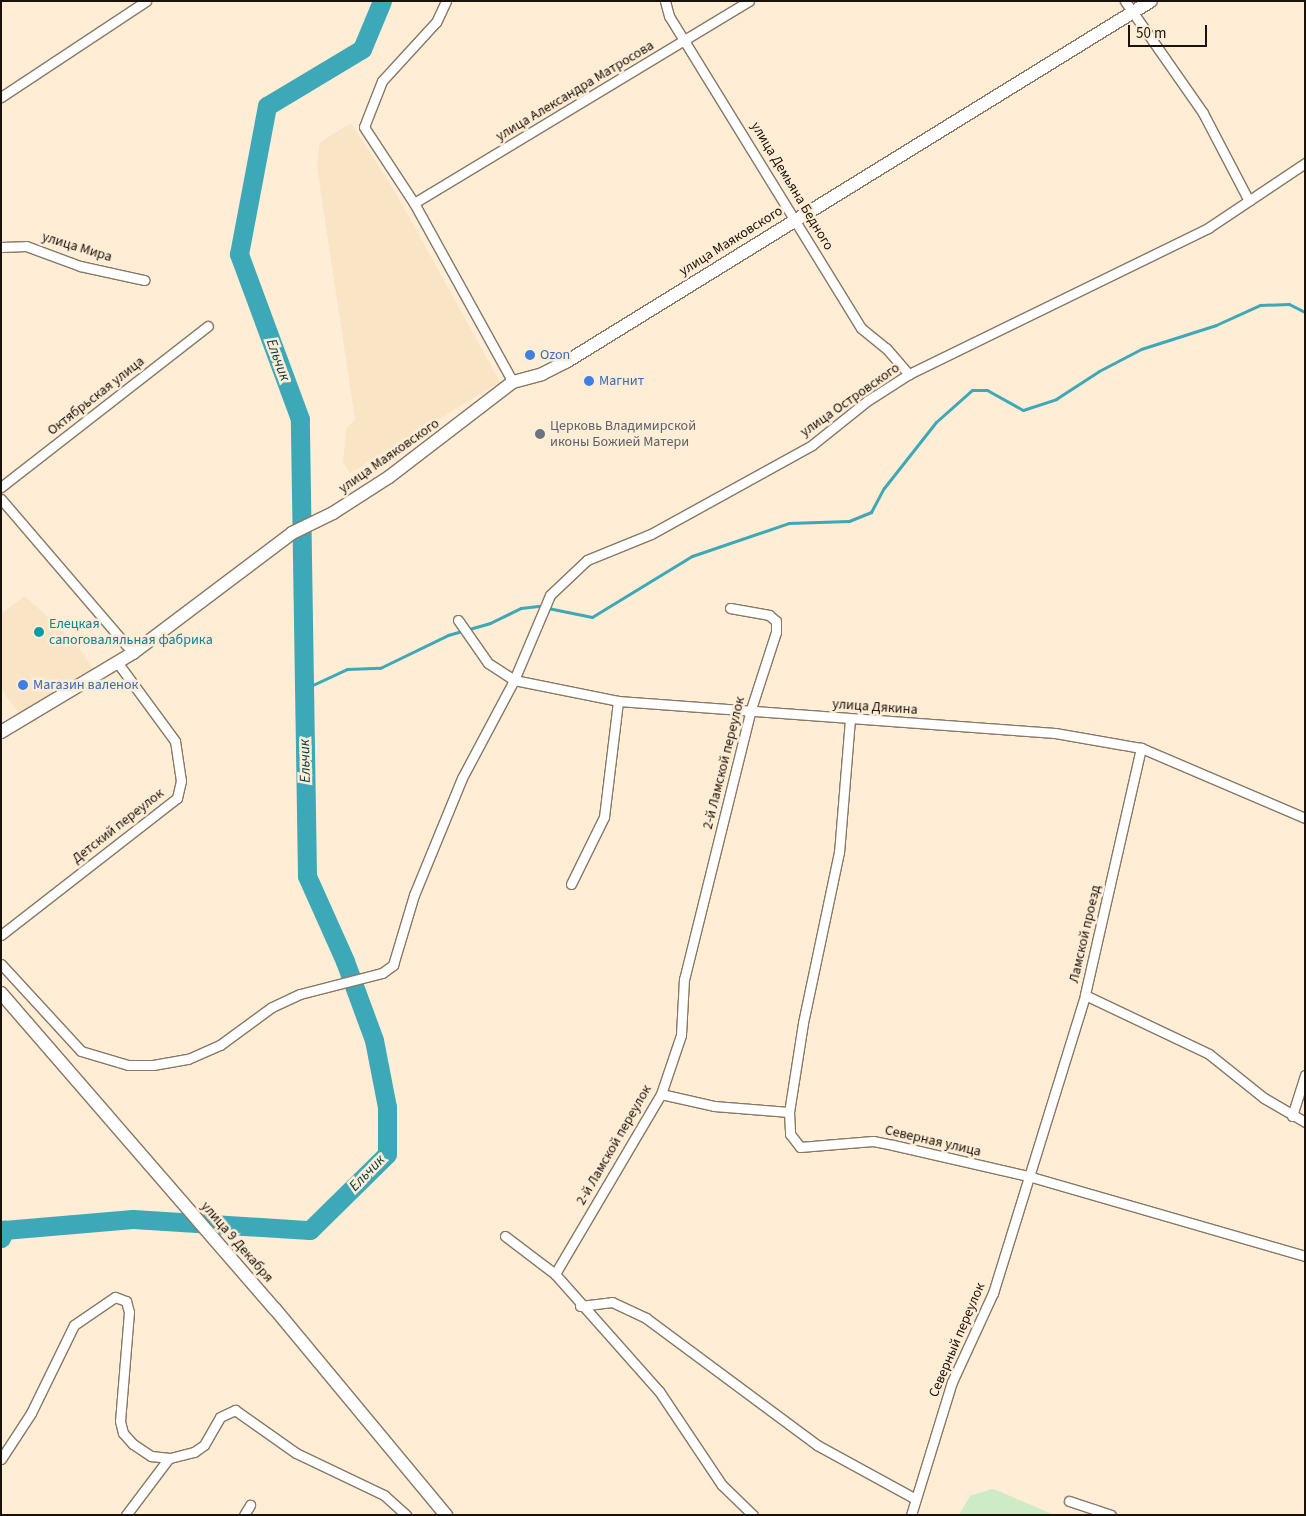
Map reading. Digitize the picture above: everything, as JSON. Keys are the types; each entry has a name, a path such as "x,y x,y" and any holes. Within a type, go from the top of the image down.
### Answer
{"main road":[{"name":"улица Маяковского","path":"133,653 292,533 333,513 388,477 513,382 542,374 566,362 795,218 1151,1"},
{"path":"1,732 133,653"},
{"name":"улица 9 Декабря","path":"1,993 275,1309 446,1515"}],"street":[{"path":"1,97 146,1"},
{"path":"446,1 436,22 382,81 364,127 414,203 513,382"},
{"name":"улица Демьяна Бедного","path":"665,1 669,16 687,41 861,328 886,348 909,374"},
{"name":"улица Александра Матросова","path":"414,203 687,41 749,1"},
{"path":"1125,1 1203,113 1249,200"},
{"name":"улица Островского","path":"1,964 81,1051 128,1065 153,1065 188,1059 220,1044 272,1007 300,994 341,982 363,978 394,965 414,895 462,778 514,680 550,595 587,560 650,534 812,445 867,401 909,374 1208,228 1305,163"},
{"name":"улица Мира","path":"1,247 26,246 80,266 144,280"},
{"name":"Октябрьская улица","path":"1,487 208,326"},
{"path":"1,499 133,653"},
{"name":"2-й Ламской переулок","path":"554,1274 661,1094 682,1035 684,979 751,709 776,632 776,620 769,615 730,608"},
{"name":"улица Дякина","path":"458,620 488,663 514,680 618,701 751,709 850,719 1056,733 1141,748 1305,818"},
{"name":"Детский переулок","path":"1,935 177,798 181,781 175,741 118,662"},
{"path":"571,884 604,817 618,701"},
{"name":"Северная улица","path":"850,719 838,852 803,1023 789,1112 790,1134 800,1147 874,1141 1028,1176 1305,1256"},
{"name":"Ламской проезд","path":"1141,748 1086,995 1209,1054 1292,1116 1305,1122"},
{"name":"Северный переулок","path":"911,1515 914,1498 952,1382 993,1293 1086,995"},
{"path":"1292,1116 1305,1075"},
{"path":"661,1094 714,1106 789,1112"},
{"path":"505,1236 554,1274 580,1306 659,1391 722,1485 753,1515"},
{"path":"1,1459 31,1412 74,1325 115,1297 126,1301 129,1312 121,1389 120,1421 123,1433 151,1456 169,1458 194,1452 204,1445 220,1417 235,1410 296,1453 384,1494 406,1515"},
{"path":"580,1306 612,1302 646,1318 817,1444 914,1498"},
{"path":"126,1515 169,1458"},
{"path":"1069,1500 1111,1515"},
{"path":"244,1515 250,1505"}],"shaded area":[{"path":"351,123 397,195 500,382 350,473 343,462 346,429 355,419 317,167 320,142"},
{"path":"25,596 74,641 94,670 21,716 1,689 1,614"}],"green space":[{"path":"992,1489 1054,1515 959,1515 970,1496"}],"waterway":[{"name":"Ельчик","path":"1,1238 4,1230 133,1219 310,1230 387,1154 387,1107 374,1040 345,961 307,876 300,419 239,254 267,106 362,49 382,1"},
{"path":"302,690 347,669 380,668 448,635 490,623 521,608 538,606 592,617 692,556 789,523 849,521 871,512 884,488 936,422 972,390 987,390 1023,410 1056,399 1099,371 1141,349 1216,325 1260,305 1289,304 1305,312"}],"place":[{"name":"Ozon","path":"530,355"},
{"name":"Магнит","path":"589,381"},
{"name":"Церковь Владимирской иконы Божией Матери","path":"540,434"},
{"name":"Елецкая сапоговаляльная фабрика","path":"39,632"},
{"name":"Магазин валенок","path":"23,685"}]}
